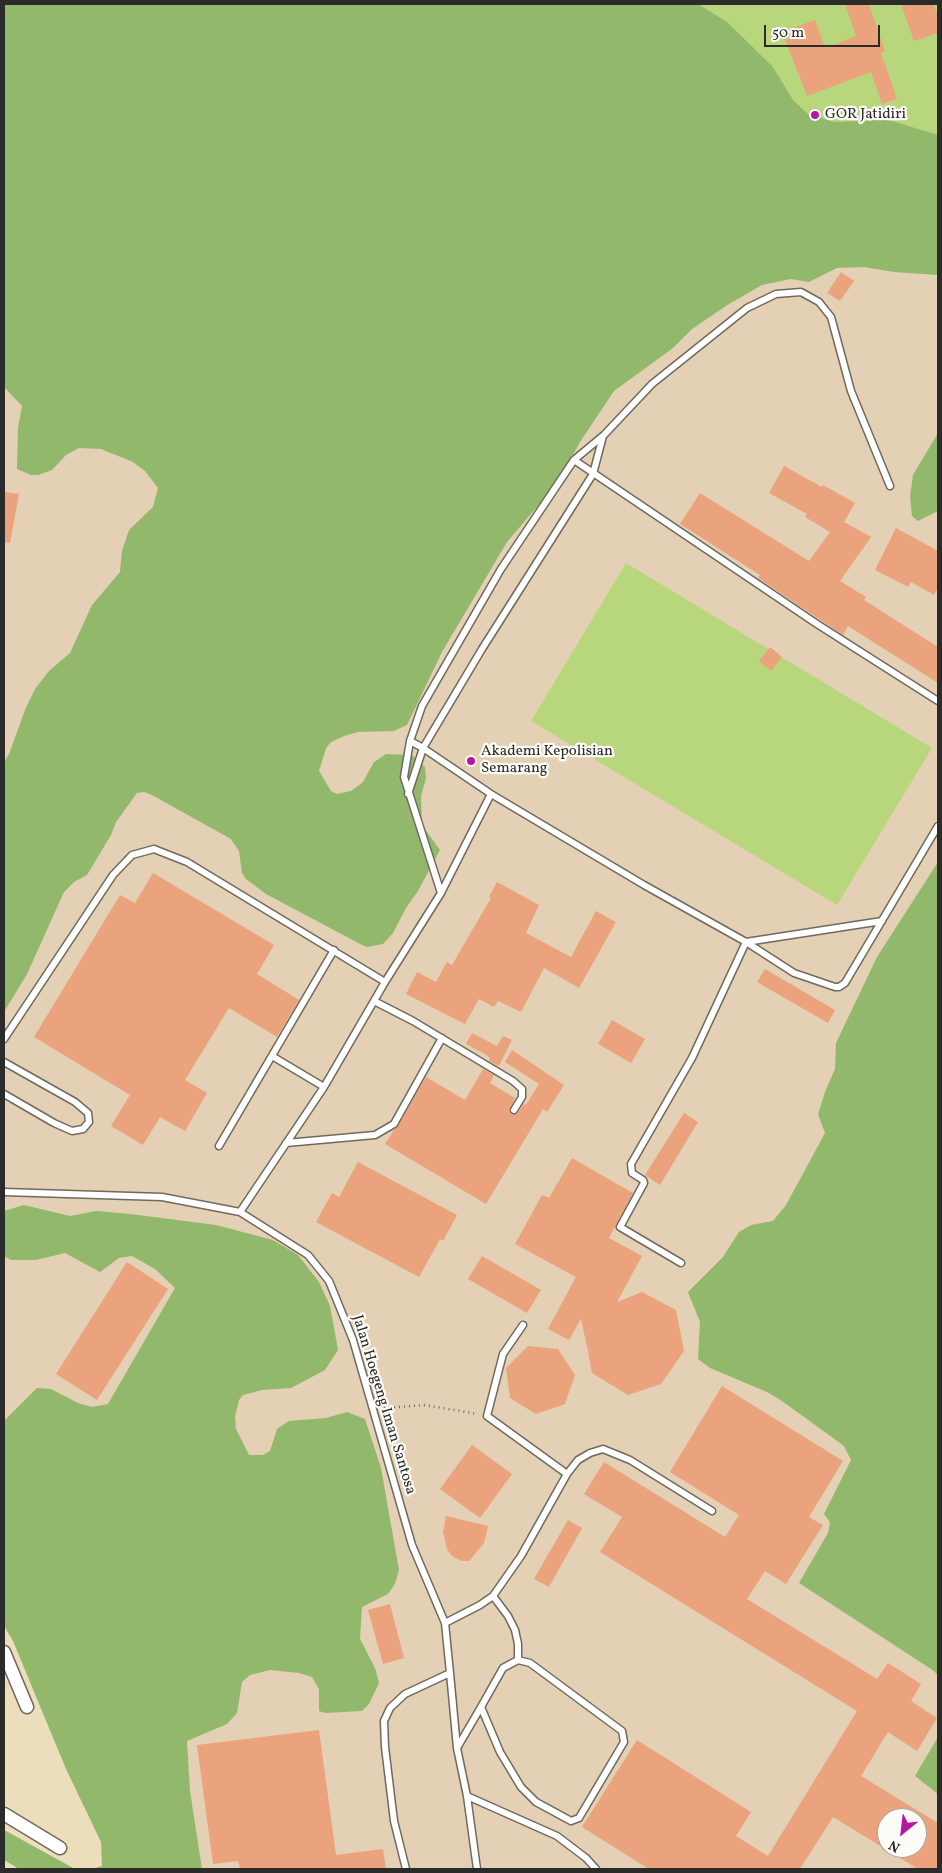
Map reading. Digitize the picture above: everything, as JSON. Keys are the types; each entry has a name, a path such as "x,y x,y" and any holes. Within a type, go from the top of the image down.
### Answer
{"street":[{"path":"4,1652 27,1707"},
{"path":"4,1814 60,1848"}],"lane":[{"path":"441,893 404,777 410,740 422,706 501,569 574,460 604,435 652,384 747,308 776,294 801,292 819,302 831,317 851,391 890,486"},
{"path":"408,794 424,748 482,649 593,474 604,435"},
{"path":"574,460 817,624 938,701"},
{"path":"410,740 491,794 644,885 746,942 794,973 839,987 844,983 938,826"},
{"path":"240,1212 324,1087 385,982 441,893 491,794"},
{"path":"4,1039 113,875 132,855 154,849 187,862 385,982"},
{"path":"746,942 882,921"},
{"path":"681,1263 620,1227 644,1183 643,1180 632,1173 631,1164 692,1058 746,942"},
{"path":"219,1146 334,950"},
{"path":"374,1001 442,1038 513,1081 522,1089 522,1097 514,1110"},
{"path":"286,1143 374,1134 394,1124 442,1038"},
{"path":"272,1056 324,1087"},
{"path":"4,1062 75,1102 88,1113 89,1122 83,1130 72,1131 54,1123 4,1094"},
{"name":"Jalan Hoegeng Iman Santosa","path":"4,1192 162,1197 240,1212 308,1255 329,1281 353,1340 412,1545 445,1623 458,1748 477,1869"},
{"path":"523,1325 502,1354 487,1416 567,1474"},
{"path":"445,1623 480,1606 493,1596 521,1556 567,1474 578,1460 590,1453 603,1449 630,1460 712,1511"},
{"path":"493,1596 508,1616 515,1630 518,1644 518,1660"},
{"path":"458,1748 481,1707 504,1668 518,1660 530,1663 622,1731 624,1742 579,1818 571,1821 536,1802 521,1787 500,1752 481,1707"},
{"path":"406,1869 394,1822 385,1747 384,1721 390,1708 405,1694 450,1672"},
{"path":"467,1796 557,1836 586,1858 596,1869"}],"path":[{"path":"374,1409 424,1406 487,1416"}],"shaded area":[{"name":"Akademi Kepolisian Semarang","path":"4,4 938,244 938,1869 123,1869 4,1607"}],"green space":[{"path":"4,4 698,4 727,22 773,67 793,100 808,114 834,122 866,121 882,118 938,135 938,275 894,272 864,267 837,268 809,282 791,279 762,285 692,329 673,348 614,391 580,442 558,482 507,542 442,652 407,725 394,731 358,732 331,742 326,748 319,771 331,791 337,794 351,791 363,782 374,762 386,754 412,755 425,767 426,778 421,796 422,825 440,850 393,933 383,944 367,947 362,945 266,894 246,879 242,873 239,851 231,839 152,795 144,792 137,793 116,822 111,835 87,875 74,882 64,892 27,974 4,1012 4,762 35,689 49,671 70,653 92,605 120,572 122,551 129,530 153,507 158,488 145,471 133,462 101,449 79,448 66,455 52,470 38,475 31,475 17,469 18,428 22,406 4,387"},
{"name":"GOR Jatidiri","path":"602,4 938,4 938,227"},
{"path":"938,433 938,511 918,521 912,516 910,497 913,475"},
{"path":"626,563 932,748 837,905 531,721"},
{"path":"938,862 938,1676 934,1671 799,1583 828,1533 830,1522 824,1514 851,1460 844,1446 782,1401 767,1392 710,1368 698,1359 700,1322 688,1292 723,1257 739,1232 751,1225 773,1221 786,1205 825,1133 818,1114 835,1069 836,1043 877,957"},
{"path":"24,1205 70,1216 96,1211 216,1225 273,1240 298,1255 319,1282 330,1306 338,1350 325,1370 291,1388 262,1390 243,1395 239,1400 235,1417 236,1429 249,1455 263,1455 270,1451 277,1429 289,1421 326,1418 347,1412 365,1419 381,1468 399,1570 395,1584 388,1594 362,1607 360,1639 375,1668 379,1683 369,1704 362,1711 325,1713 319,1711 319,1689 312,1677 299,1673 270,1670 250,1675 242,1682 237,1713 227,1724 187,1741 190,1791 202,1869 92,1869 102,1866 101,1842 66,1769 13,1641 4,1626 4,1421 37,1388 51,1389 78,1403 92,1407 108,1404 175,1288 155,1269 132,1256 119,1258 100,1272 65,1253 36,1260 11,1260 4,1256 4,1211"},
{"path":"938,1737 938,1794 915,1776"},
{"path":"4,1831 75,1869 19,1869 4,1860"}],"building":[{"path":"845,4 869,4 885,51 881,53 897,99 882,104 871,72 807,96 782,32 815,20 825,48 856,36"},
{"path":"901,4 934,4 938,17 938,33 914,41"},
{"path":"841,272 854,281 840,301 827,293"},
{"path":"784,466 855,503 844,522 871,537 840,581 866,597 864,600 938,647 938,683 848,626 843,635 758,578 760,575 680,524 700,493 809,561 830,532 805,517 807,514 769,493"},
{"path":"4,492 19,494 10,543 4,542"},
{"path":"896,528 938,551 938,588 934,595 911,582 908,587 875,570"},
{"path":"770,647 782,657 771,671 759,661"},
{"path":"153,873 274,945 257,974 299,1000 277,1037 229,1008 185,1080 207,1093 185,1131 160,1117 143,1145 111,1126 130,1095 34,1037 120,895 135,903"},
{"path":"497,882 539,905 526,933 571,957 596,911 616,922 579,988 544,968 521,1012 498,1001 494,1007 479,999 465,1024 406,994 417,972 436,982 447,962 452,965 491,898 489,897"},
{"path":"765,969 835,1010 828,1023 757,982"},
{"path":"612,1020 645,1039 631,1063 598,1044"},
{"path":"472,1033 497,1046 503,1036 512,1040 499,1066 489,1061 490,1058 485,1054 466,1044"},
{"path":"512,1050 564,1085 547,1112 543,1109 486,1204 385,1144 398,1126 426,1077 465,1100 483,1069 494,1075 490,1083 515,1098 509,1110 512,1114 517,1114 524,1104 526,1105 539,1084 505,1062"},
{"path":"684,1113 698,1122 660,1185 645,1175"},
{"path":"572,1158 633,1193 609,1238 642,1256 617,1302 642,1292 676,1310 684,1351 661,1384 628,1395 592,1373 588,1352 591,1353 588,1351 581,1319 569,1340 548,1329 576,1277 515,1244 542,1195 549,1198"},
{"path":"358,1162 457,1215 443,1241 440,1239 419,1277 316,1222 332,1193 339,1197"},
{"path":"482,1256 541,1290 527,1313 468,1279"},
{"path":"127,1262 168,1289 97,1400 56,1374"},
{"path":"528,1346 558,1349 575,1375 565,1404 536,1414 510,1398 506,1368"},
{"path":"722,1386 843,1461 809,1517 823,1525 786,1584 765,1571 747,1599 877,1679 888,1663 921,1684 911,1701 937,1718 917,1751 888,1732 861,1776 913,1808 877,1808 877,1844 833,1817 800,1869 649,1869 582,1827 637,1740 751,1812 736,1836 768,1856 857,1711 600,1552 622,1517 584,1494 604,1462 725,1537 739,1515 670,1472"},
{"path":"472,1445 512,1474 480,1518 440,1489"},
{"path":"446,1516 488,1526 484,1543 469,1561 462,1561 452,1556 447,1549 443,1532"},
{"path":"568,1520 582,1528 549,1587 534,1579"},
{"path":"390,1604 404,1658 383,1664 368,1610"},
{"path":"319,1730 336,1855 383,1849 386,1869 240,1869 238,1861 213,1864 197,1745"},
{"path":"927,1816 938,1823 938,1869 918,1869 900,1858 927,1858"}],"place":[{"name":"GOR Jatidiri","path":"815,115"},
{"name":"Akademi Kepolisian Semarang","path":"471,761"}]}
